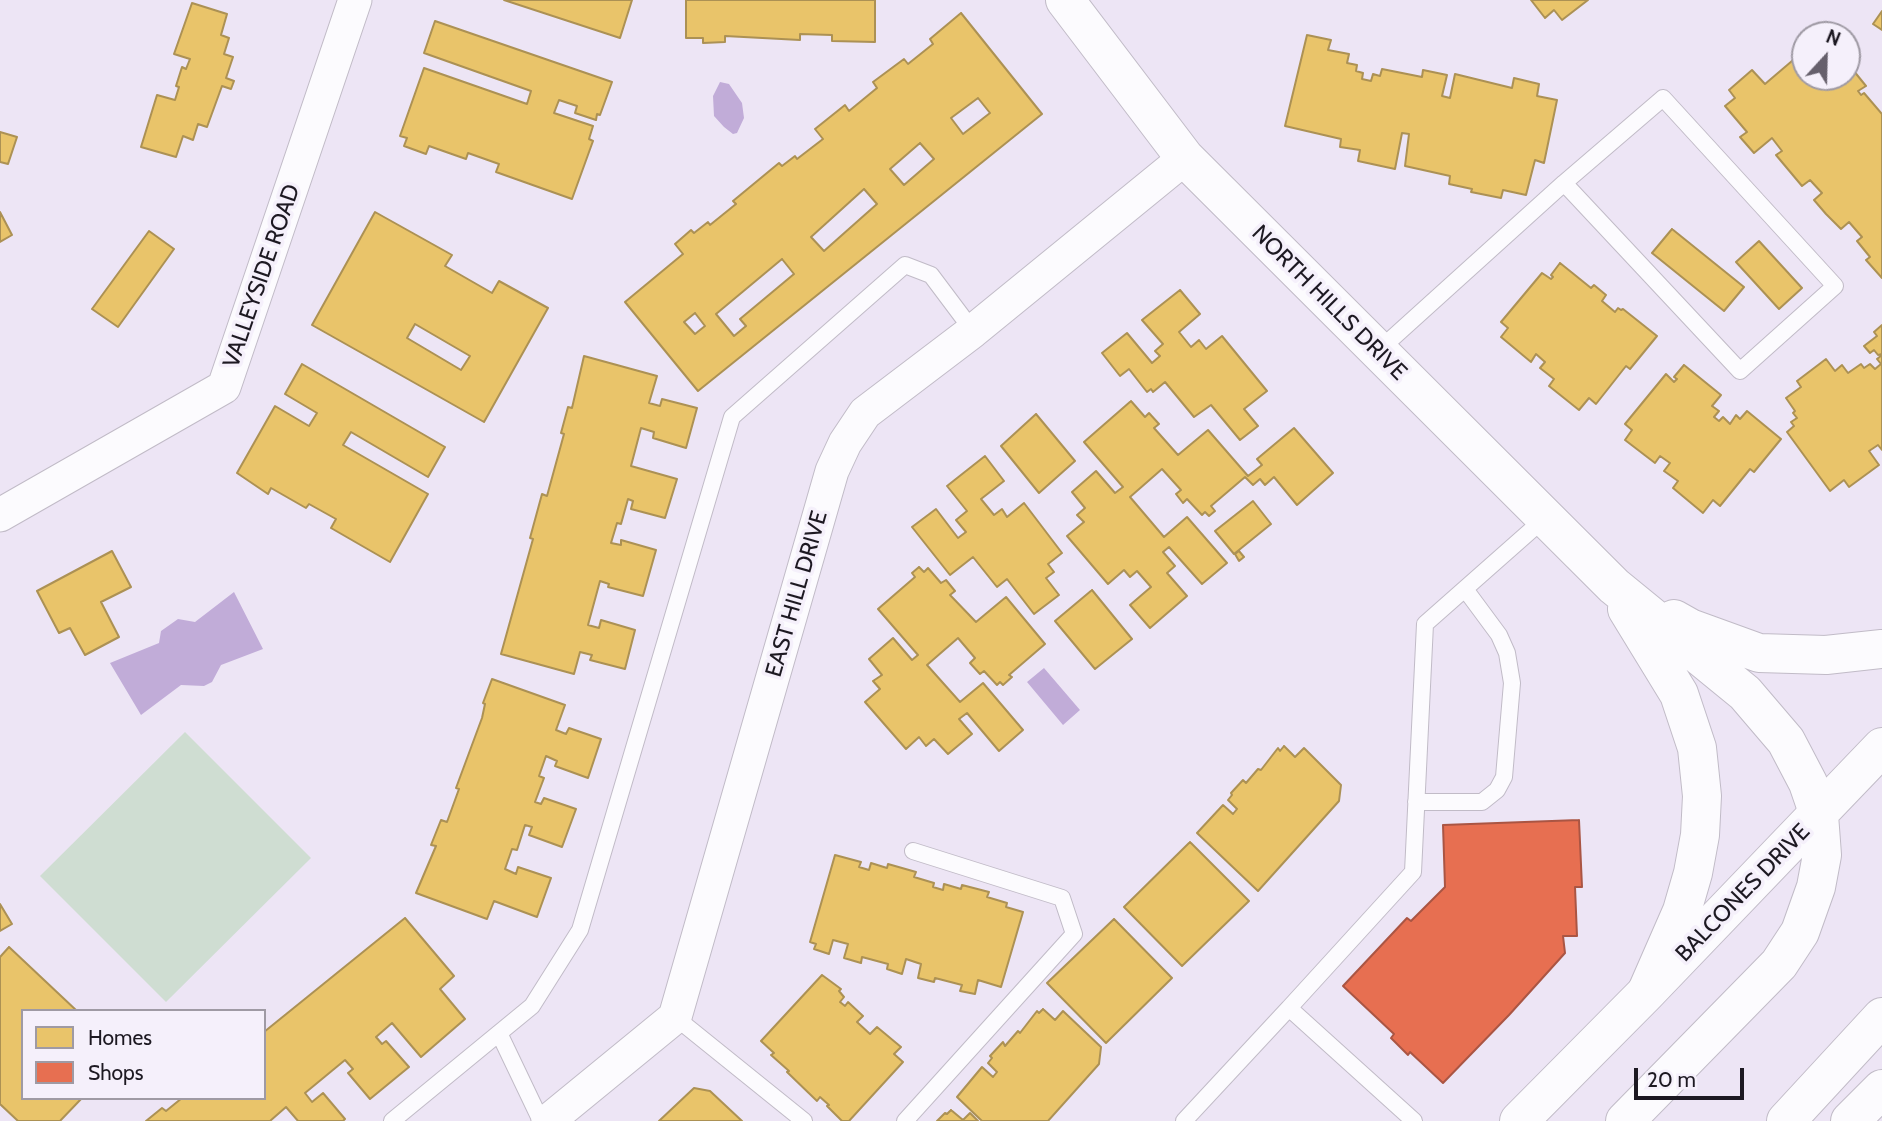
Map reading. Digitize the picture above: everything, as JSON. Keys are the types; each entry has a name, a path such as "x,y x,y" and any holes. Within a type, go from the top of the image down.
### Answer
{"main road":[{"name":"NORTH HILLS DRIVE","path":"1065,0 1185,158 1614,586 1745,693 1786,741 1808,783 1819,815"},
{"name":"NORTH HILLS DRIVE","path":"1614,586 1679,694 1697,748 1702,796 1700,835 1693,873 1682,911 1646,993"},
{"path":"1614,586 1690,628 1759,653 1826,655 1882,649"},
{"path":"1819,815 1882,747"},
{"name":"BALCONES DRIVE","path":"1519,1121 1819,815"},
{"name":"BALCONES DRIVE","path":"1625,1121 1779,964 1800,932 1816,887 1822,855 1819,815"},
{"path":"1786,1121 1882,1017"},
{"path":"1850,1121 1882,1088"}],"street":[{"name":"VALLEYSIDE ROAD","path":"0,515 224,387 355,0"},
{"name":"EAST HILL DRIVE","path":"675,1017 832,471 845,443 864,413 973,331 1185,158"},
{"path":"548,1121 675,1017"}],"lane":[{"path":"1377,352 1564,183 1663,98 1835,286 1740,371 1564,183"},
{"path":"391,1121 533,1006 580,930 732,417 905,265 931,275 973,331"},
{"path":"1184,1121 1413,872 1425,624 1545,518"},
{"path":"1416,803 1482,803 1497,790 1504,777 1512,683 1507,653 1499,635 1465,589"},
{"path":"905,1121 1074,934 1062,898 913,851"},
{"path":"1289,1008 1414,1121"},
{"path":"675,1017 804,1121"},
{"path":"499,1033 541,1121"}],"shaded area":[{"path":"720,82 729,84 742,103 744,118 737,133 733,134 714,116 713,96"},
{"path":"234,592 263,649 221,665 212,682 204,686 181,685 141,715 110,663 159,643 161,631 178,619 195,622"},
{"path":"1044,668 1080,710 1063,725 1027,682"},
{"path":"185,732 311,858 166,1002 40,876"}],"building: Homes":[{"path":"504,0 632,0 620,38"},
{"path":"686,0 875,0 875,42 832,41 832,35 800,34 800,40 725,36 725,42 703,43 703,38 686,38"},
{"path":"1531,0 1588,0 1562,20 1554,10 1545,18"},
{"path":"192,3 227,14 221,35 229,38 224,54 233,57 226,78 234,81 231,89 222,86 207,127 198,124 193,140 183,136 176,157 141,147 157,95 175,100 182,67 186,69 190,59 174,54"},
{"path":"1882,11 1882,30 1873,24"},
{"path":"961,13 1042,114 698,391 625,302 683,254 675,244 691,230 694,233 708,222 710,225 736,204 733,201 779,163 782,166 795,156 797,159 823,139 815,129 845,105 849,111 877,88 873,82 904,59 908,64 933,44 930,39","holes":["978,98 990,113 963,134 951,118","920,143 934,159 904,185 890,169","864,189 877,204 824,251 811,237","782,259 794,274 740,319 746,326 734,336 716,314","695,313 705,326 695,334 684,322"]},
{"path":"435,21 612,82 596,120 575,113 577,106 559,100 554,113 593,126 589,139 593,141 572,199 496,172 499,164 468,153 466,159 429,146 426,154 404,146 407,138 400,136 424,68 527,104 531,91 424,53"},
{"path":"1307,35 1331,40 1328,50 1349,54 1347,63 1357,65 1356,71 1363,73 1362,79 1371,81 1373,74 1380,76 1382,69 1422,77 1423,70 1447,75 1442,96 1450,98 1455,74 1512,88 1514,78 1539,84 1537,96 1557,100 1544,163 1535,160 1526,195 1503,190 1501,198 1471,192 1472,189 1449,184 1450,176 1405,166 1409,134 1402,133 1395,169 1358,161 1360,150 1340,147 1341,139 1285,126"},
{"path":"1791,62 1791,91 1858,91 1861,95 1864,93 1882,114 1882,278 1866,260 1870,257 1857,241 1862,237 1849,222 1841,229 1826,214 1814,200 1822,193 1810,180 1802,186 1776,155 1782,151 1772,138 1754,153 1740,137 1747,132 1725,106 1735,98 1729,90 1752,70 1765,84"},
{"path":"0,132 17,137 8,164 0,162"},
{"path":"0,212 12,235 0,242"},
{"path":"375,212 452,255 445,266 492,293 499,281 548,308 484,422 312,325","holes":["415,324 470,356 461,370 407,338"]},
{"path":"1672,229 1744,287 1724,311 1652,253"},
{"path":"149,231 174,249 118,327 92,309"},
{"path":"1759,241 1802,288 1779,309 1736,262"},
{"path":"1560,263 1591,288 1594,285 1606,295 1602,301 1615,312 1618,308 1623,309 1657,336 1630,369 1626,366 1596,404 1589,398 1579,410 1549,386 1554,379 1540,368 1545,362 1536,354 1531,362 1501,337 1508,328 1501,322 1542,273 1551,279"},
{"path":"1180,290 1200,314 1179,332 1191,347 1199,340 1206,349 1222,336 1267,391 1244,409 1258,426 1240,440 1211,405 1194,417 1165,382 1153,392 1151,389 1147,392 1129,369 1120,376 1102,353 1127,333 1152,363 1160,356 1155,351 1163,344 1142,320"},
{"path":"1882,325 1882,354 1878,355 1874,350 1870,353 1864,346 1877,336 1874,332"},
{"path":"1882,355 1882,450 1878,445 1869,451 1879,465 1849,487 1844,480 1830,491 1787,432 1794,426 1791,422 1797,418 1786,398 1801,387 1797,381 1826,359 1835,371 1842,365 1848,373 1861,364 1864,368 1870,364 1875,369 1881,364 1877,359"},
{"path":"584,356 657,376 649,403 660,406 662,399 697,408 686,448 653,438 654,432 641,428 631,466 677,479 665,518 631,509 633,501 628,499 621,524 617,523 611,543 621,545 621,540 656,550 643,596 608,587 609,584 600,581 588,625 599,628 601,620 635,630 625,669 590,660 592,655 580,652 574,674 501,654 533,539 530,538 542,494 547,496 564,434 561,433 568,407 572,408"},
{"path":"302,364 445,447 428,477 351,432 343,445 428,494 390,562 331,528 336,519 309,504 306,508 271,488 268,494 237,473 275,406 309,426 317,413 285,394"},
{"path":"1684,365 1721,395 1712,406 1719,411 1714,417 1719,421 1723,417 1730,424 1736,415 1740,419 1747,411 1781,439 1754,472 1750,469 1720,506 1713,500 1703,513 1673,488 1678,481 1664,471 1670,463 1660,456 1655,463 1625,440 1632,430 1625,424 1666,374 1674,382 1677,379 1674,377"},
{"path":"1131,401 1145,417 1149,413 1159,424 1154,428 1178,455 1208,430 1248,476 1262,465 1257,459 1294,428 1333,473 1297,505 1274,477 1265,485 1260,479 1253,485 1245,477 1211,506 1215,511 1209,516 1205,512 1202,515 1187,499 1183,503 1176,494 1181,490 1162,469 1130,497 1164,537 1187,517 1227,563 1202,584 1169,547 1163,552 1175,566 1167,573 1187,596 1150,628 1130,605 1151,587 1137,571 1130,577 1124,570 1108,584 1067,536 1084,522 1077,515 1085,508 1072,492 1096,471 1115,493 1123,487 1084,442"},
{"path":"1036,414 1075,461 1039,493 1001,446"},
{"path":"985,456 1004,481 981,499 994,515 1002,509 1007,517 1024,503 1062,553 1048,564 1054,572 1046,578 1059,595 1034,614 1007,579 997,587 973,557 950,575 912,527 936,509 958,538 966,532 956,520 967,511 947,486"},
{"path":"1253,501 1271,524 1234,554 1215,531"},
{"path":"112,551 131,587 101,602 119,637 85,655 70,628 59,633 37,591"},
{"path":"1239,551 1244,557 1239,561 1235,554"},
{"path":"919,567 924,572 928,568 941,583 946,580 955,591 950,595 976,622 1006,597 1045,644 1009,675 1012,677 1003,685 1000,682 997,685 984,671 980,674 970,663 975,658 958,638 927,665 960,702 983,683 1023,730 999,751 967,713 959,719 972,734 948,754 934,739 926,746 919,737 906,749 865,702 880,689 873,681 882,675 869,659 893,638 912,660 918,655 878,609 915,577 912,573"},
{"path":"1092,590 1132,639 1095,669 1055,621"},
{"path":"492,679 565,705 556,730 566,734 569,728 601,739 588,778 555,766 557,761 546,756 539,776 544,778 535,802 541,804 544,798 576,809 562,847 529,835 532,827 525,825 517,850 512,849 505,869 516,874 518,867 551,878 537,917 494,901 487,919 416,893 436,846 431,845 441,820 447,822 459,789 456,788 482,718 483,703"},
{"path":"1284,746 1295,757 1304,748 1341,785 1339,801 1258,891 1197,833 1223,805 1233,814 1237,809 1228,800 1231,793 1243,780 1246,783 1258,769 1261,770 1278,748 1280,751"},
{"path":"1190,842 1249,901 1182,966 1124,907"},
{"path":"835,855 861,862 859,867 869,870 871,863 887,868 888,864 916,872 914,877 934,883 933,887 943,890 944,884 961,889 962,885 989,892 987,897 1007,903 1006,907 1023,912 1001,987 978,980 975,994 960,991 962,985 935,978 934,982 918,978 921,964 906,959 902,974 887,969 888,964 862,957 861,963 844,958 848,944 833,940 829,954 814,949 816,944 810,942"},
{"path":"0,904 12,924 0,931"},
{"path":"405,918 454,976 440,989 465,1019 421,1057 392,1023 376,1037 382,1044 386,1041 409,1067 370,1099 348,1073 353,1069 345,1060 305,1093 312,1102 323,1093 345,1119 343,1121 298,1121 286,1107 270,1121 146,1121 162,1108 166,1111 180,1100 266,1100 266,1030"},
{"path":"1114,919 1172,978 1106,1043 1047,983"},
{"path":"9,947 75,1009 21,1009 21,1100 80,1100 60,1121 18,1121 0,1104 0,957"},
{"path":"822,975 841,989 839,991 844,997 840,1002 845,1006 848,1002 863,1016 857,1022 870,1034 877,1027 901,1047 894,1054 903,1062 849,1121 842,1121 820,1097 817,1101 771,1055 774,1053 761,1041"},
{"path":"1043,1009 1055,1020 1063,1011 1101,1047 1099,1064 1048,1121 982,1121 957,1097 982,1067 993,1077 997,1072 988,1063 992,1058 990,1056 1003,1042 1005,1046 1018,1031 1020,1033 1037,1011 1039,1013"},
{"path":"694,1088 710,1091 742,1121 659,1121"},
{"path":"951,1110 963,1120 970,1113 978,1121 937,1121"}],"building: Shops":[{"path":"1579,820 1582,887 1575,887 1577,936 1563,936 1565,953 1443,1083 1410,1052 1408,1055 1391,1038 1394,1034 1343,986 1407,918 1411,921 1445,887 1443,825"}]}
